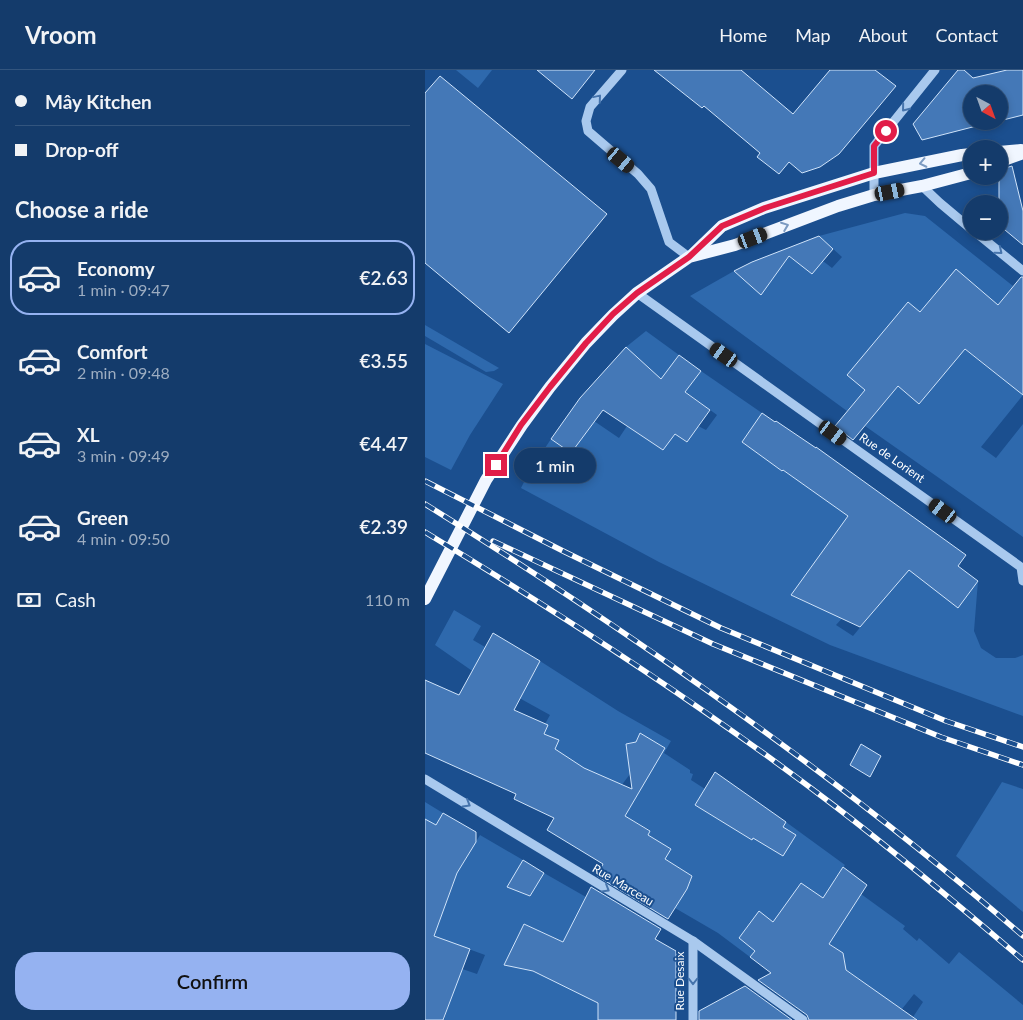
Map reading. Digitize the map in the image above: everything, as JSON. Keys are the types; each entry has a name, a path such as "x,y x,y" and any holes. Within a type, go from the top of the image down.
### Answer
{"main road":[{"path":"1008,152 1023,152"},
{"path":"1008,158 1023,152"},
{"path":"425,599 486,480 521,425 586,343 613,314 637,293 689,257 722,226 765,208 874,173 963,155"},
{"path":"689,257 735,245 838,206 874,195 922,186 963,175"}],"street":[{"path":"622,70 590,107 586,121 588,131 638,174 651,189 669,242 689,257"},
{"path":"874,195 874,146 935,70"},
{"path":"922,186 963,222"},
{"path":"985,240 1023,271"},
{"name":"Rue de Lorient","path":"637,293 1021,566 1023,581"},
{"name":"Rue Marceau","path":"425,779 693,941 803,1020"},
{"name":"Rue Desaix","path":"693,941 693,1020"}],"shaded area":[{"path":"456,70 492,70 478,88"},
{"path":"905,213 925,216 1013,286 963,348 1023,395 981,447 996,458 1023,424 1023,537 865,426 898,386 919,404 962,352 947,339 984,293 956,270 920,312 908,302 892,321 865,390 847,411 690,296 734,271 761,294 771,281 749,263 781,251 812,273 823,261 832,268 842,257 819,236"},
{"path":"425,325 499,368 486,372 425,336"},
{"path":"646,331 679,355 664,376 686,391 701,371 762,413 742,442 865,526 958,608 978,581 974,631 981,648 996,658 1015,658 1023,655 1023,716 830,645 659,562 521,488 529,472 551,439 571,453 594,421 619,438 627,426 663,450 675,434 686,442 698,426 706,430 717,415 686,392 662,424 626,347","holes":["823,552 887,595 853,636 836,625 854,605 812,605 791,595"]},
{"path":"425,344 503,384 470,435 451,470 425,457"},
{"path":"454,610 481,626 473,640 485,647 478,660 534,673 540,661 618,711 671,741 664,753 690,770 690,773 693,774 691,780 705,789 695,805 752,840 755,835 786,822 845,865 834,880 849,891 837,911 846,917 861,894 905,926 903,929 917,941 919,938 949,964 959,952 1023,1005 1023,1020 911,1020 923,1002 914,994 902,1009 894,1004 882,1020 857,993 865,983 839,965 844,957 843,953 830,944 796,939 759,912 755,951 750,957 718,933 675,908 687,889 692,876 665,859 671,849 648,835 650,830 632,820 605,865 599,862 647,778 633,770 618,790 553,754 544,734 545,724 550,715 478,675 435,645"},
{"path":"1002,782 1023,789 1023,912 956,856"},
{"path":"425,802 443,813 436,825 428,821 425,826"},
{"path":"480,835 523,860 508,887 530,896 544,873 586,897 564,942 524,924 515,942 516,967 619,994 598,1009 598,1020 444,1020 448,1007 425,999 425,961 427,957 477,974 485,955 433,936 425,911 433,895 447,900 454,882 440,876 460,868"}],"building":[{"path":"537,70 595,70 572,99"},
{"path":"654,70 741,70 793,114 830,70 875,70 896,86 839,154 820,167 802,173 789,162 779,174 757,157 760,153 704,106 702,108"},
{"path":"958,70 964,70 973,78 1007,70 1023,70 1023,115 1008,119 1008,85 963,85 963,129 922,140 913,124"},
{"path":"440,76 607,214 509,333 425,263 425,93"},
{"path":"1012,166 1023,211 1023,245 1008,232 1008,195 999,195 999,185 1008,185 1008,167"},
{"path":"819,236 833,249 812,274 789,256 761,295 734,271 752,262"},
{"path":"956,269 998,305 1023,277 1023,395 965,349 919,404 898,386 853,440 835,426 865,390 847,375 908,302 920,312"},
{"path":"626,347 661,379 679,355 701,371 685,392 710,410 687,442 675,434 663,450 603,410 571,453 551,439 580,398"},
{"path":"762,413 816,447 966,555 958,566 978,581 958,608 909,570 860,627 791,595 848,516 742,442"},
{"path":"493,633 540,661 514,710 548,725 544,734 559,740 555,749 584,768 632,789 626,744 636,742 640,733 665,748 625,816 650,831 648,835 671,849 665,859 692,876 687,889 668,919 597,876 603,864 547,830 554,818 514,799 516,794 425,753 425,680 459,695"},
{"path":"861,744 881,756 870,777 850,765"},
{"path":"715,772 786,822 783,827 796,835 783,856 753,838 752,840 695,805"},
{"path":"443,813 476,832 476,842 457,873 434,936 470,949 443,1020 425,1020 425,819 436,825"},
{"path":"523,860 544,873 530,896 507,887"},
{"path":"843,867 867,885 829,944 843,953 846,970 917,1020 809,1020 807,1015 758,980 771,973 750,957 755,951 739,938 759,911 773,922 801,883 823,898"},
{"path":"591,887 661,929 655,939 676,951 676,1020 598,1020 598,1003 533,971 504,965 524,924 563,942"},
{"path":"745,986 792,1020 699,1020 699,1011"}],"railway":[{"path":"425,481 721,628 946,721 1023,747"},
{"path":"425,504 503,553 733,708 880,819 1023,936"},
{"path":"425,532 582,630 686,698 787,770 931,882 1023,960"},
{"path":"493,541 713,644 941,737 1023,765"}],"route":[{"path":"496,465 521,425 586,343 613,314 637,293 689,257 722,226 765,208 874,173 874,146 886,131"}]}
